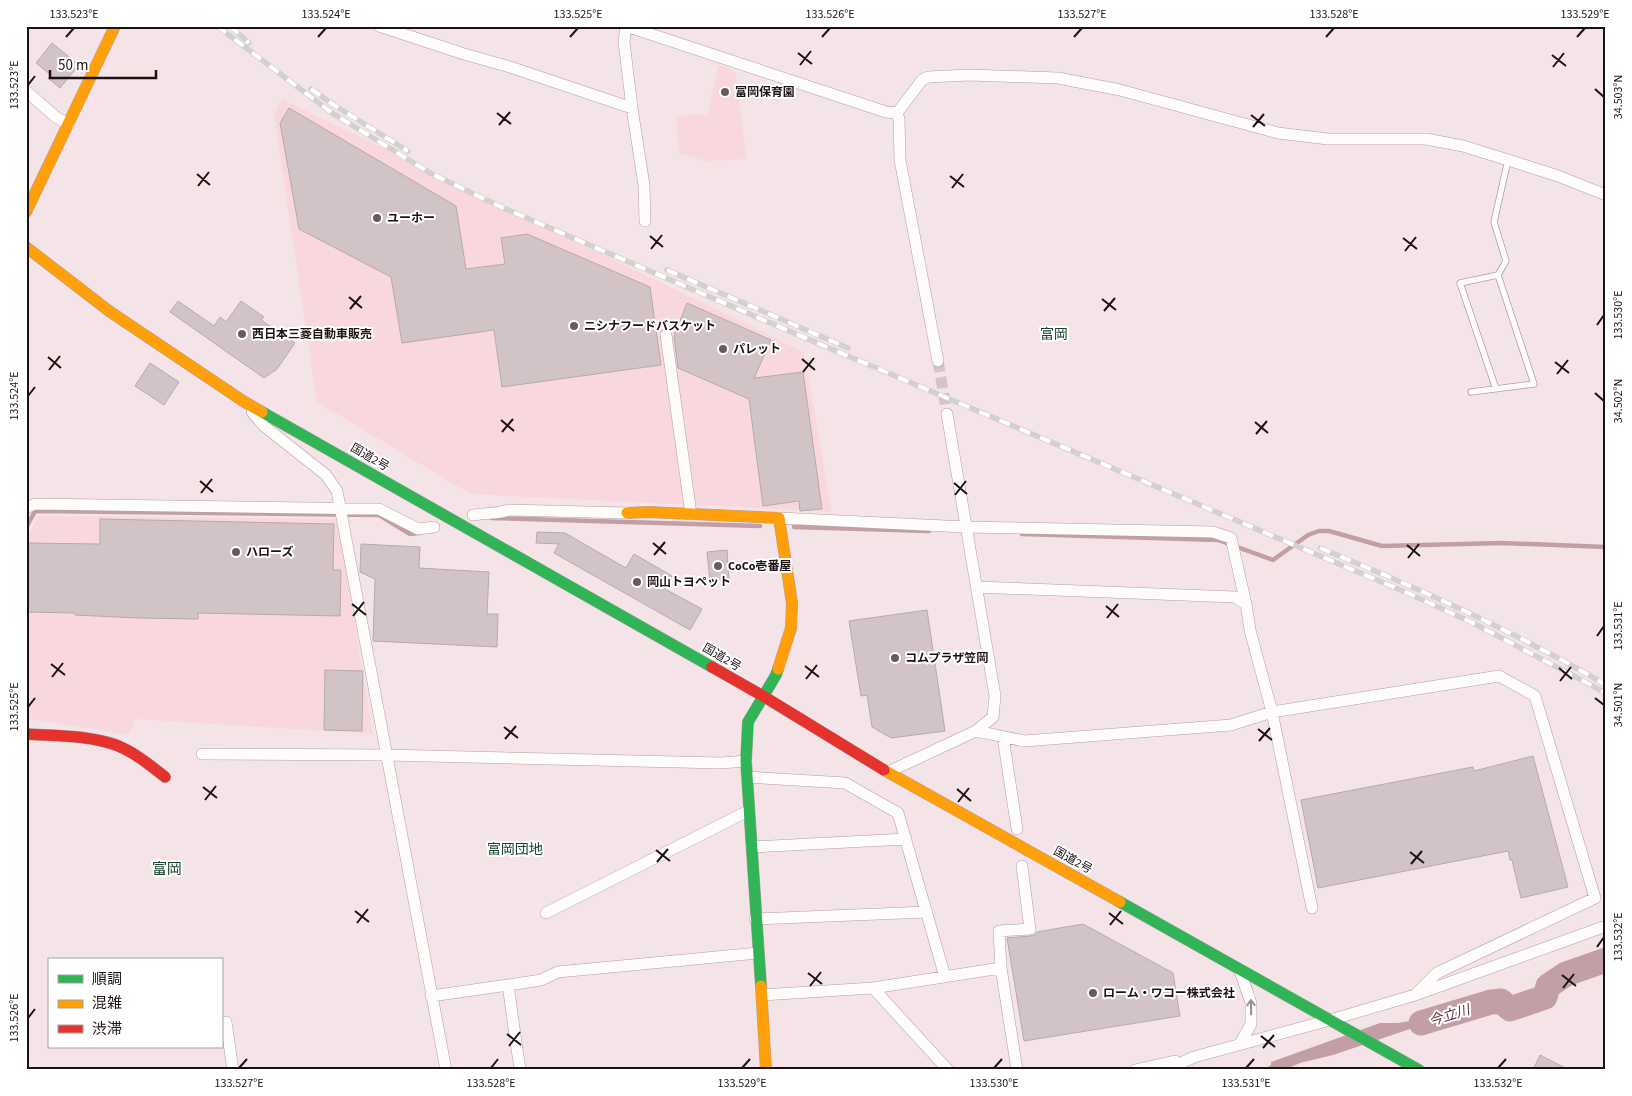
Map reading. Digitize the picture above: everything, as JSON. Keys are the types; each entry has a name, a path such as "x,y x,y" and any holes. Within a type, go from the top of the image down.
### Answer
{"main road":[{"path":"26,212 115,26"},
{"name":"国道2号","path":"26,247 110,311 243,400 763,696 888,772 1418,1069"},
{"path":"627,513 648,512 778,518 789,577 792,603 791,628 776,675 748,722 746,761 766,1070"},
{"path":"26,734 71,737 116,746 145,762 165,777"}],"street":[{"path":"379,26 632,108"},
{"path":"645,221 644,185 624,42 626,26 886,112 898,113"},
{"path":"938,361 900,160 898,113 922,80 928,77 1058,78 1120,90 1278,133 1328,139 1426,139 1463,146 1558,176 1606,195"},
{"path":"26,92 57,118 69,124"},
{"path":"666,335 691,514"},
{"path":"243,400 264,426 326,475 338,491 446,1070"},
{"path":"888,772 976,731 993,717 995,696 947,414"},
{"path":"26,508 35,504 341,512 379,509 418,529 434,527"},
{"path":"473,515 509,510 627,513"},
{"path":"778,518 966,531 1213,532 1231,538 1250,630 1272,712 1312,908"},
{"path":"976,587 1235,597 1246,604"},
{"path":"976,731 1024,741 1231,725 1272,712 1499,676 1535,696 1595,898 1437,973 1414,995"},
{"path":"1003,737 1017,829"},
{"path":"202,754 386,755 721,763 746,761"},
{"path":"746,777 845,783 898,813 946,977"},
{"path":"546,913 748,811"},
{"path":"752,847 906,838"},
{"path":"1017,1070 1001,968 999,931 1030,930 1022,866"},
{"path":"756,919 927,912"},
{"path":"1135,1070 1194,1057 1414,995 1606,926"},
{"path":"431,996 540,980 558,972 758,953"},
{"path":"762,995 873,988 1001,968"},
{"path":"1240,969 1251,1003 1250,1024 1240,1044"},
{"path":"508,985 520,1070"},
{"path":"873,988 948,1070"},
{"path":"226,1022 233,1070"},
{"path":"1167,1070 1194,1057"}],"lane":[{"path":"1471,392 1534,384 1498,275 1506,261 1494,222 1508,160"},
{"path":"1496,389 1460,283 1498,275"}],"shaded area":[{"name":"富岡保育園","path":"718,65 735,70 747,159 706,161 679,153 676,116 708,114"},
{"path":"282,99 804,352 832,512 470,494 317,402 274,115"},
{"path":"38,516 337,519 373,734 135,719 129,735 26,718 26,539"}],"water":[{"path":"1455,1013 1443,1018 1444,1021 1422,1025 1333,1055 1300,1063 1284,1070 1262,1070 1271,1065 1271,1062 1380,1023 1398,1023"}],"building":[{"path":"52,43 79,65 60,88 48,78 51,75 36,63"},
{"path":"289,108 456,206 466,269 505,264 501,238 527,234 650,287 661,365 502,387 494,330 402,343 391,277 299,229 280,123"},
{"name":"西日本三菱自動車販売","path":"178,301 214,326 220,317 226,322 241,301 264,317 261,320 295,343 277,369 264,378 170,312"},
{"path":"687,303 771,340 754,378 803,372 822,509 800,511 799,501 763,506 749,399 678,368 674,336"},
{"path":"150,363 179,382 164,405 135,386"},
{"name":"ハローズ","path":"100,519 334,524 333,570 341,570 340,616 198,613 198,619 26,612 26,543 100,544"},
{"name":"岡山トヨペット","path":"537,532 565,533 626,568 634,554 672,576 665,589 702,609 690,630 554,553 559,544 536,543"},
{"path":"361,544 420,547 419,568 489,572 487,614 498,614 497,647 373,641 375,579 360,572"},
{"name":"CoCo壱番屋","path":"727,550 729,579 710,581 707,552"},
{"name":"コムプラザ笠岡","path":"927,610 945,731 891,738 872,727 867,695 861,696 849,621"},
{"path":"325,670 363,671 362,731 324,730"},
{"path":"1533,756 1568,887 1521,898 1508,851 1318,888 1301,800 1473,767 1474,771"},
{"path":"1083,924 1173,973 1180,1016 1024,1041 1007,938 1030,936 1035,935 1037,932"},
{"path":"1540,1055 1569,1070 1533,1070"}],"waterway":[{"path":"26,528 35,511 379,515 410,534 419,533"},
{"path":"491,518 760,526"},
{"path":"794,527 929,531"},
{"path":"1022,534 1218,540 1273,560 1308,535 1319,531 1329,531 1382,546 1502,543 1606,547"},
{"name":"今立川","path":"1421,1023 1491,1002 1501,1001 1510,1009 1545,997 1548,986 1566,974 1606,960"}],"tunnel":[{"path":"938,361 947,414"}],"railway":[{"path":"217,26 332,113 432,174 499,206 796,334 1410,594 1475,624 1606,693"},
{"path":"230,26 249,43"},
{"path":"311,89 408,151"},
{"path":"667,270 848,348"},
{"path":"1320,548 1501,628 1606,685"}],"traffic: fast":[{"path":"262,412 712,667"},
{"path":"761,986 746,761 748,722 778,669"},
{"path":"1120,902 1419,1070"}],"traffic: slow":[{"path":"26,212 115,26"},
{"path":"26,247 109,311 262,412"},
{"path":"627,513 648,512 779,518 792,603 791,628 778,669"},
{"path":"884,770 1120,902"},
{"path":"761,986 766,1070"}],"traffic: jam":[{"path":"712,667 884,770"},
{"path":"26,734 83,738 116,745 148,763 165,777"}],"place":[{"name":"富岡保育園","path":"725,92"},
{"name":"ユーホー","path":"377,218"},
{"name":"ニシナフードバスケット","path":"574,326"},
{"name":"西日本三菱自動車販売","path":"242,334"},
{"name":"パレット","path":"723,349"},
{"name":"ハローズ","path":"236,552"},
{"name":"CoCo壱番屋","path":"718,566"},
{"name":"岡山トヨペット","path":"637,582"},
{"name":"コムプラザ笠岡","path":"895,658"},
{"name":"ローム・ワコー株式会社","path":"1093,993"}],"district":[{"name":"富岡","path":"1054,334"},
{"name":"富岡団地","path":"515,849"},
{"name":"富岡","path":"167,869"}]}
